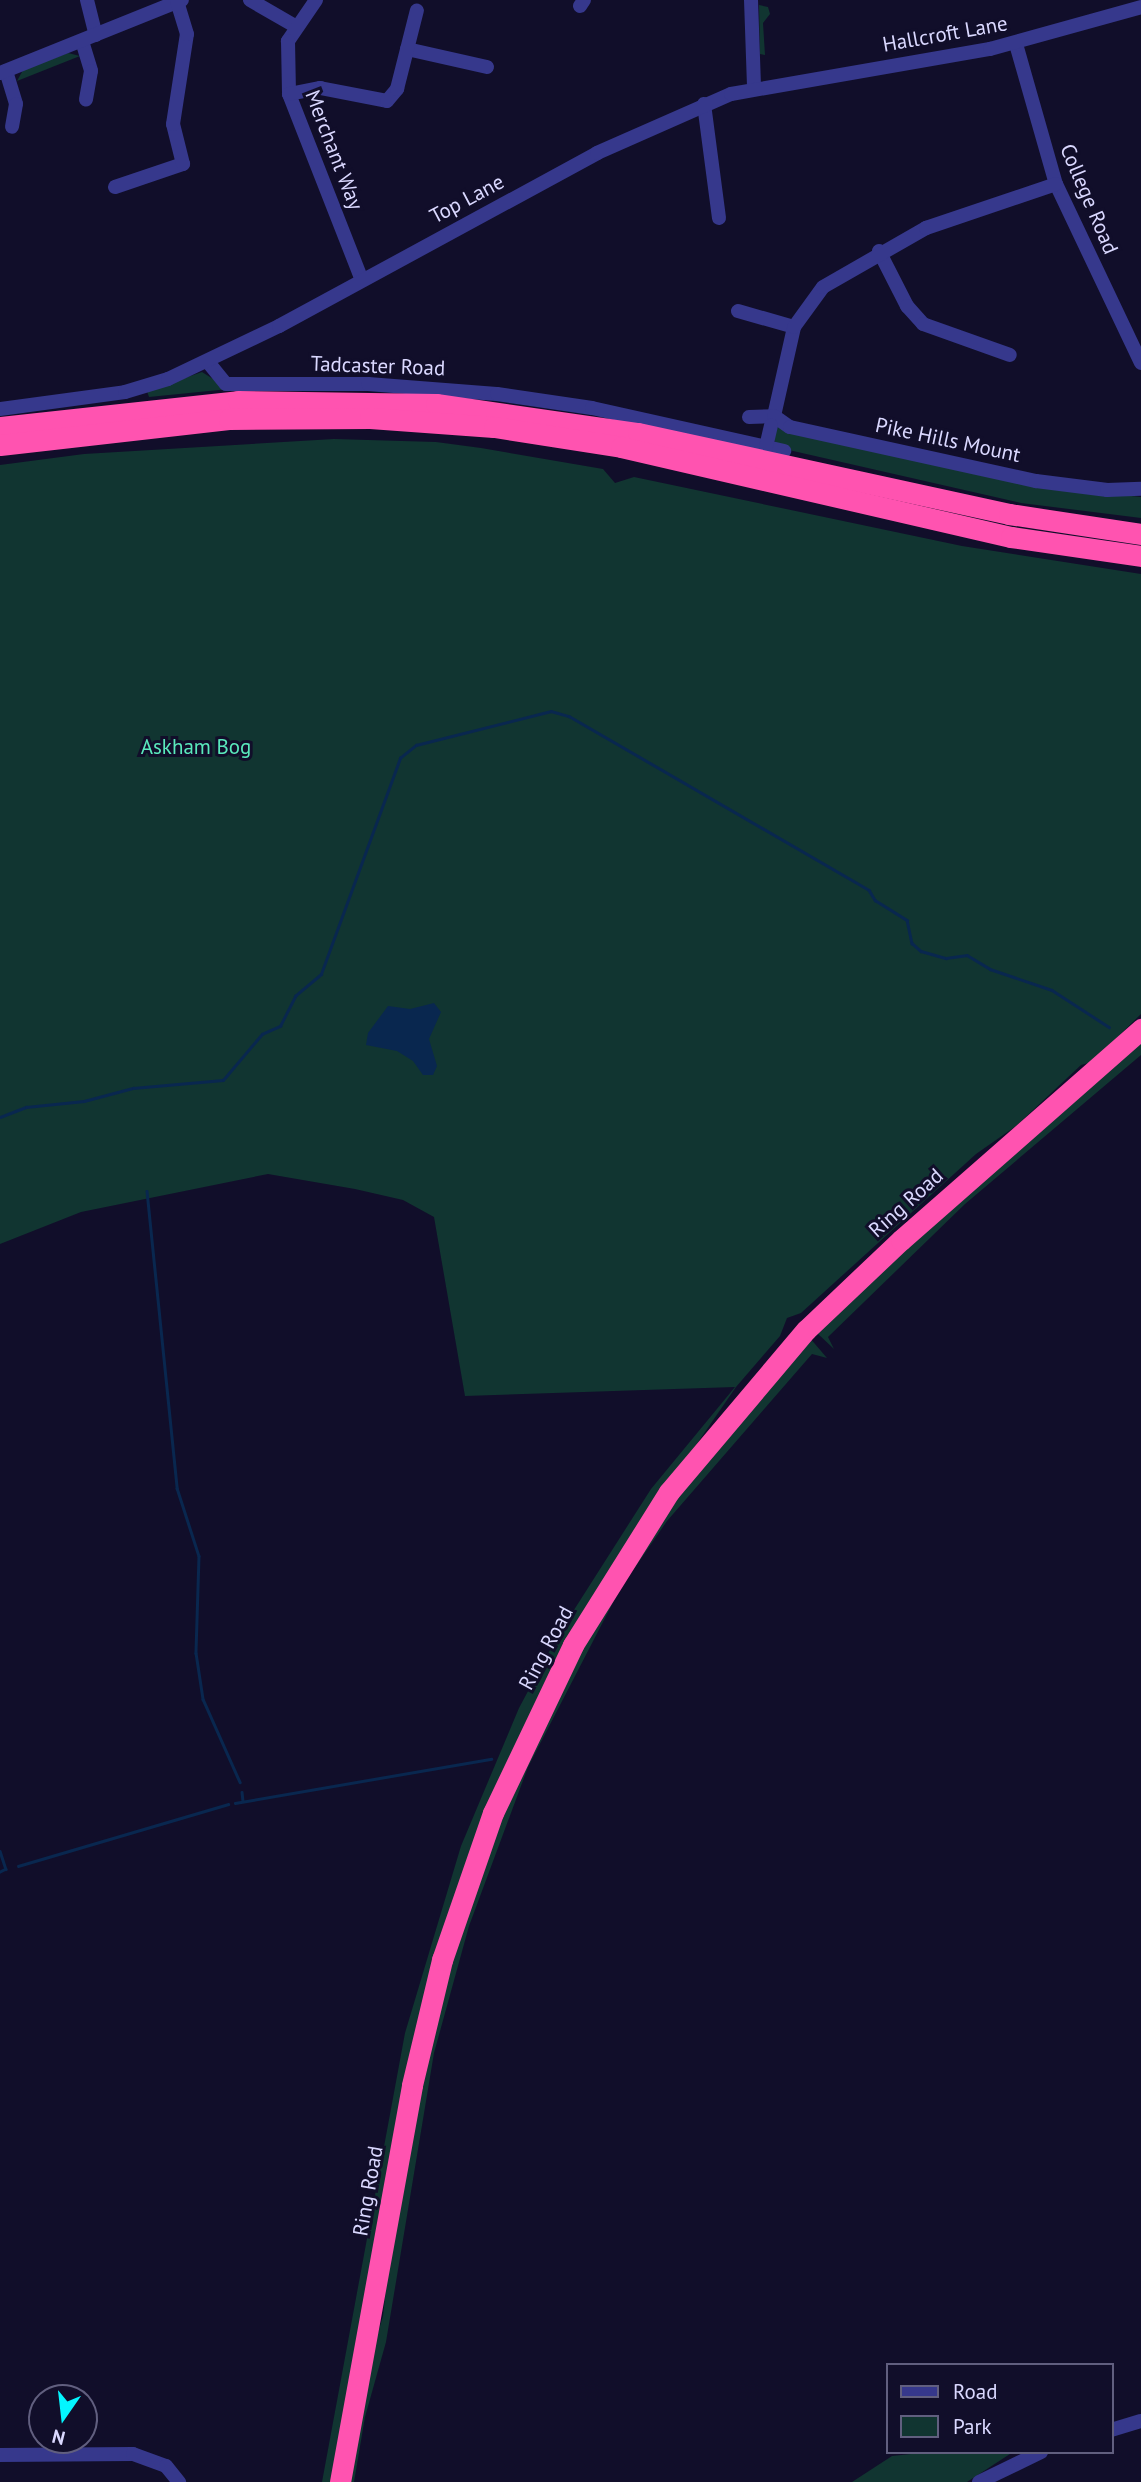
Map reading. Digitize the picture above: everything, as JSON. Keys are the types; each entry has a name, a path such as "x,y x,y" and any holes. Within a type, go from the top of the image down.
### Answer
{"highway":[{"path":"0,427 238,401 436,404 638,433 1009,514 1141,534"},
{"path":"0,445 229,419 370,418 494,427 621,447 1011,537 1141,556"},
{"name":"Ring Road","path":"340,2482 412,2085 442,1960 493,1813 573,1646 670,1492 806,1330 901,1240 1141,1029"}],"street":[{"path":"87,0 96,35"},
{"path":"250,0 295,26"},
{"name":"Merchant Way","path":"316,0 295,26 286,56 289,94 361,278"},
{"path":"751,0 754,88"},
{"path":"12,127 16,104 3,72 180,1 187,34 177,81 173,124 185,170 115,187"},
{"name":"Hallcroft Lane","path":"754,88 1016,44 1141,7"},
{"path":"289,94 320,88 387,101 397,89 416,10"},
{"path":"82,41 91,71 86,100"},
{"name":"College Road","path":"1016,44 1056,184 1137,341 1141,363"},
{"path":"407,50 486,67"},
{"name":"Top Lane","path":"208,362 597,153 704,104 754,88"},
{"path":"704,104 722,212"},
{"path":"766,446 794,327 823,287 879,251 960,215 1056,184"},
{"path":"879,251 907,306 923,324 1010,355"},
{"path":"738,311 794,327"},
{"path":"0,409 125,392 208,362"},
{"name":"Tadcaster Road","path":"208,362 226,384 368,384 487,393 592,408 784,451"},
{"name":"Pike Hills Mount","path":"750,417 1036,481 1107,490 1141,488"},
{"path":"1113,2429 1141,2421"},
{"path":"0,2455 133,2454 166,2466 179,2482"},
{"path":"979,2482 1037,2454"}],"green space":[{"path":"759,5 768,7 770,14 763,23 765,55 760,54"},
{"path":"68,53 80,56 17,81 23,70"},
{"path":"202,372 229,389 149,397 147,391"},
{"path":"777,423 1076,490 1141,497 1141,518 1021,503 780,448 773,439"},
{"name":"Askham Bog","path":"334,439 436,442 481,448 603,469 615,483 634,477 962,546 1141,574 1141,1014 1092,1062 1081,1065 1016,1126 976,1154 801,1313 787,1318 780,1336 736,1387 612,1567 450,1913 333,2482 322,2482 405,2033 461,1846 519,1708 558,1635 651,1489 735,1387 465,1396 434,1217 403,1200 355,1189 268,1174 81,1212 0,1244 0,465 84,454"},
{"path":"1141,1041 1141,1055 965,1204 828,1337 834,1349 816,1332 941,1213"},
{"path":"809,1337 827,1358 812,1354 667,1521 620,1589 528,1767 469,1926 434,2053 386,2342 365,2417 354,2482 349,2482 365,2378 383,2316 392,2232 427,2052 460,1924 488,1848 566,1675 670,1505"},
{"path":"1010,2454 967,2482 852,2482 892,2456"}],"water":[{"path":"434,1003 441,1012 429,1039 437,1066 433,1075 423,1075 413,1061 397,1051 366,1045 368,1033 388,1006 410,1009"}],"waterway":[{"path":"0,1117 26,1107 84,1101 133,1088 223,1080 262,1034 280,1026 295,996 321,974 400,758 416,745 551,711 569,716 869,890 875,900 907,920 912,943 921,951 946,958 967,955 990,969 1052,990 1109,1027"},
{"path":"147,1191 177,1488 199,1556 196,1653 203,1699 240,1782"},
{"path":"235,1803 491,1759"},
{"path":"242,1792 243,1801"},
{"path":"18,1866 228,1804"},
{"path":"0,1851 6,1869 0,1872"}]}
